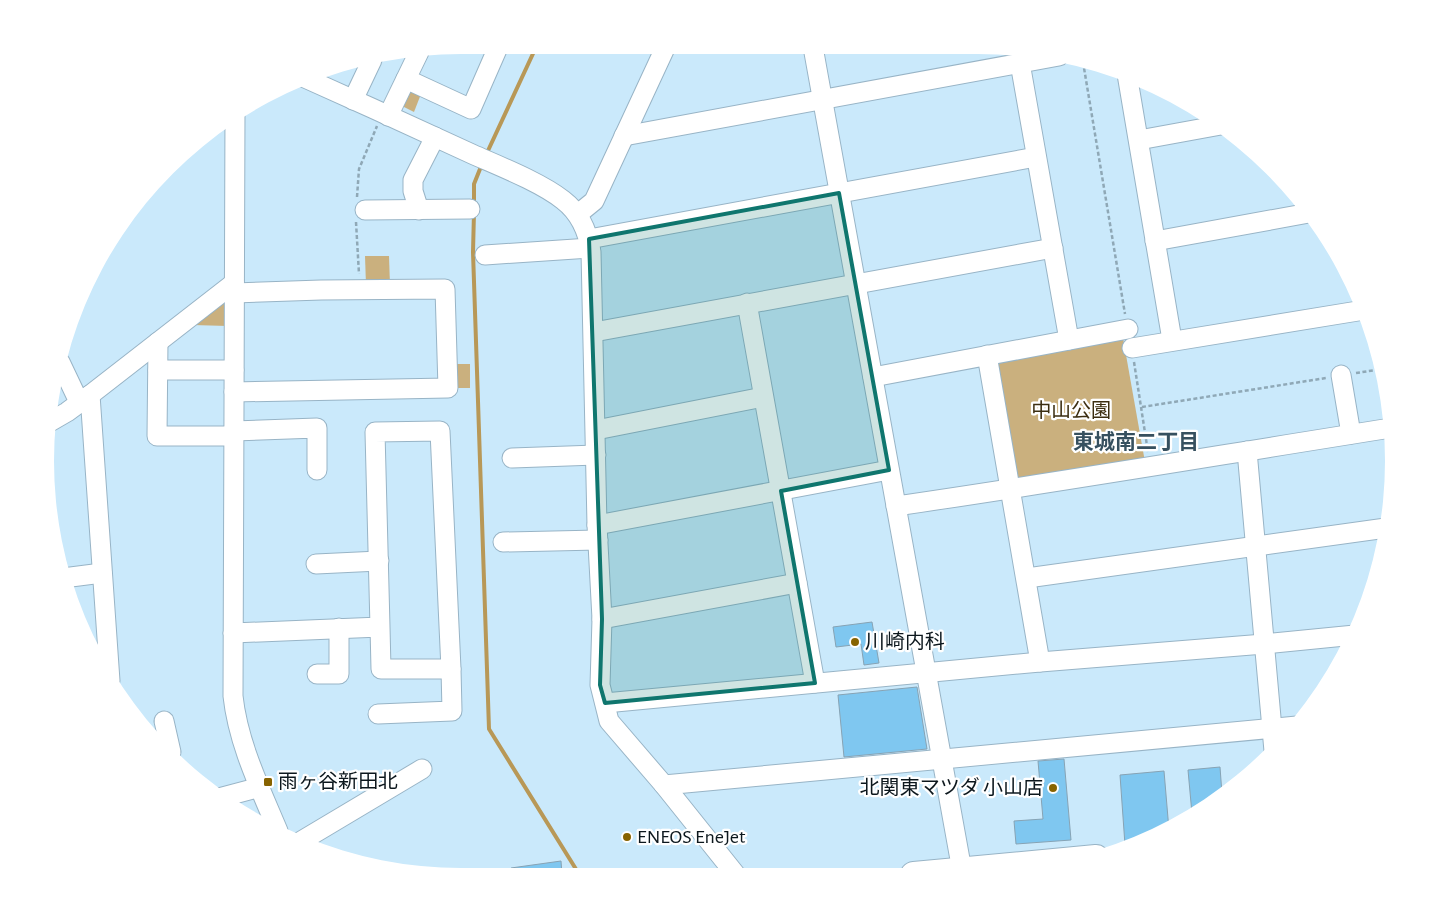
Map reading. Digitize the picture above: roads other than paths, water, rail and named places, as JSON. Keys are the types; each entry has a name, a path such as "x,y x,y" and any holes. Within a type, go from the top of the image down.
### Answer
{"street":[{"path":"406,79 471,109 495,54"},
{"path":"578,214 594,200 662,54"},
{"path":"814,54 962,868"},
{"path":"388,116 417,56"},
{"path":"624,136 1042,59"},
{"path":"1020,63 1069,340"},
{"path":"354,100 370,65"},
{"path":"314,82 548,190 564,200 578,214 590,244 602,619 600,685 609,721 664,785 730,868"},
{"path":"1129,83 1172,340"},
{"path":"235,122 232,696 235,715 275,823"},
{"path":"1139,140 1211,127"},
{"path":"419,210 413,191 413,180 434,137"},
{"path":"485,255 590,244 839,193 1036,157"},
{"path":"365,210 470,209"},
{"path":"1155,241 1302,214"},
{"path":"594,332 1053,248"},
{"path":"56,417 234,288 321,290 445,289 448,388 234,392"},
{"path":"747,303 815,683"},
{"path":"1132,348 1356,311"},
{"path":"873,377 1128,329"},
{"path":"158,342 157,436 233,434 317,428 317,470"},
{"path":"987,355 1040,662"},
{"path":"65,370 84,399 102,573 109,666"},
{"path":"158,370 234,370"},
{"path":"1342,375 1351,434"},
{"path":"596,430 763,397"},
{"path":"896,506 1010,490 1384,429"},
{"path":"378,714 452,711 451,669 440,431 375,432 381,669 451,669"},
{"path":"1247,451 1273,741"},
{"path":"512,458 596,455"},
{"path":"503,542 598,532 781,491 890,470"},
{"path":"1027,578 1379,529"},
{"path":"316,564 378,561"},
{"path":"71,577 102,573"},
{"path":"602,619 797,583"},
{"path":"233,633 380,627"},
{"path":"317,674 339,674 339,628"},
{"path":"605,703 1040,662 1345,636"},
{"path":"164,721 169,745"},
{"path":"664,785 1287,727"},
{"path":"307,838 422,769"},
{"path":"229,795 260,787"}],"waterway":[{"path":"486,155 533,54"},
{"path":"474,205 474,184 482,164"},
{"path":"474,212 473,252 489,729 575,868"}],"place":[{"name":"川崎内科","path":"855,642"},
{"name":"雨ヶ谷新田北","path":"268,782"},
{"name":"北関東マツダ 小山店","path":"1053,788"},
{"name":"ENEOS EneJet","path":"627,837"}],"district":[{"name":"東城南二丁目","path":"1136,442"}],"park label":[{"name":"中山公園","path":"1071,411"}]}
